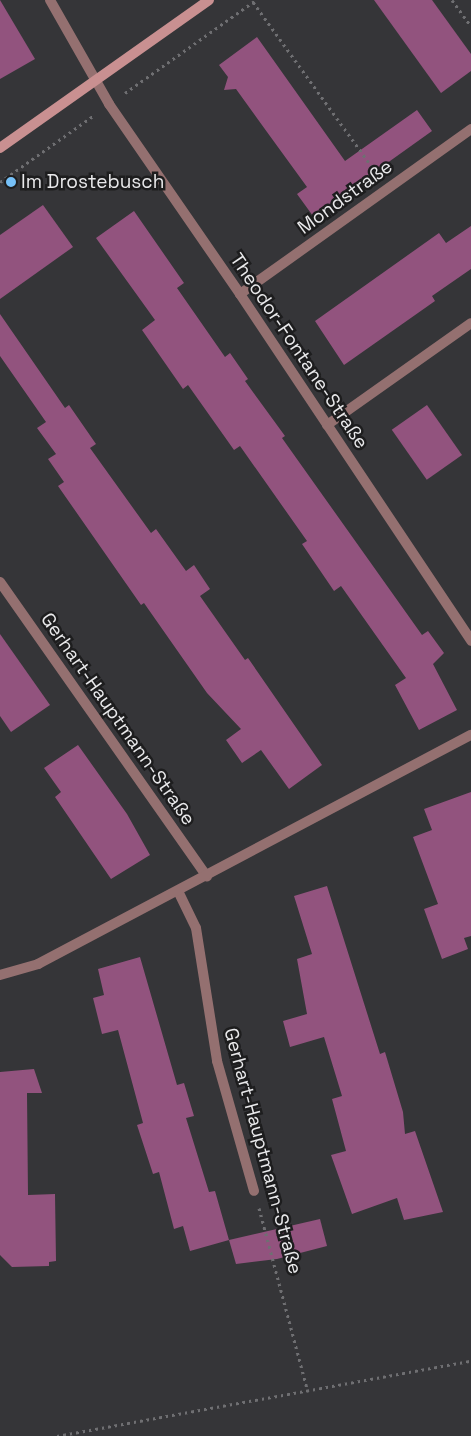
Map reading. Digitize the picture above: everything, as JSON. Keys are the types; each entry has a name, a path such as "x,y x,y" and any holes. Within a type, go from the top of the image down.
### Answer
{"street":[{"path":"50,0 95,81"},
{"path":"0,148 209,0"},
{"name":"Theodor-Fontane-Straße","path":"95,81 240,294 471,642"},
{"name":"Mondstraße","path":"240,294 471,130"},
{"path":"327,424 471,323"},
{"name":"Gerhart-Hauptmann-Straße","path":"0,582 207,876"},
{"path":"0,975 38,964 471,735"},
{"name":"Gerhart-Hauptmann-Straße","path":"178,891 196,928 217,1061 254,1191"}],"path":[{"path":"452,0 471,26"},
{"path":"0,182 254,1 387,188"},
{"name":"Gerhart-Hauptmann-Straße","path":"254,1191 308,1392"},
{"path":"57,1436 471,1361"}],"building":[{"path":"0,0 35,59 0,79"},
{"path":"374,0 432,0 471,54 471,71 441,93"},
{"path":"257,37 345,161 417,110 432,131 313,216 297,194 307,187 236,89 224,90 228,77 219,65"},
{"path":"43,205 73,247 0,299 0,235"},
{"path":"134,211 184,283 177,288 225,357 230,353 248,379 245,381 285,436 282,438 422,635 428,631 444,653 433,664 457,710 419,730 395,685 406,678 341,586 334,591 302,544 307,541 240,446 234,450 188,385 183,389 142,330 155,320 96,238"},
{"path":"471,226 471,269 432,296 435,301 344,365 315,321 439,233 446,243"},
{"path":"0,314 65,408 69,405 96,444 90,448 151,533 156,529 186,571 194,565 210,589 200,596 245,660 248,658 322,765 289,789 261,750 242,763 226,740 241,729 207,693 144,603 141,605 58,486 64,482 48,459 56,454 37,428 46,422 0,356"},
{"path":"427,405 462,455 427,480 392,430"},
{"path":"0,634 50,705 11,732 0,716"},
{"path":"78,745 127,814 150,855 111,879 55,797 61,792 44,768"},
{"path":"471,792 471,936 464,938 468,949 442,959 424,909 438,904 413,837 432,830 424,809"},
{"path":"327,886 380,1054 385,1052 403,1112 405,1134 415,1131 443,1212 404,1220 397,1198 352,1214 331,1155 346,1151 332,1099 342,1096 324,1037 290,1047 283,1021 307,1014 297,959 312,954 294,896"},
{"path":"140,957 177,1085 184,1083 194,1116 186,1118 209,1192 215,1191 229,1240 190,1251 183,1226 174,1229 159,1172 153,1174 137,1125 143,1123 118,1030 102,1034 93,998 104,995 98,969"},
{"path":"34,1069 42,1093 27,1093 28,1195 55,1194 56,1261 49,1262 49,1266 12,1267 0,1255 0,1072"},
{"path":"320,1219 327,1246 277,1259 236,1264 229,1240"}],"place":[{"name":"Im Drostebusch","path":"11,182"}]}
